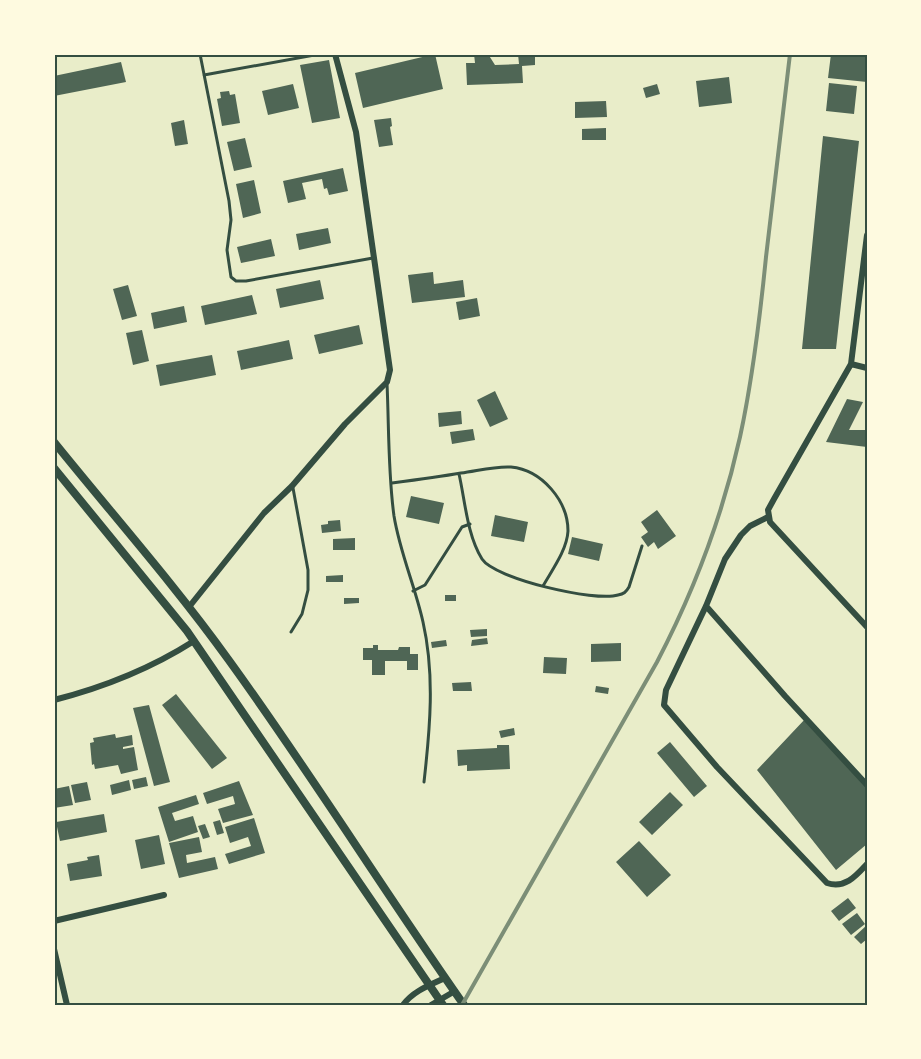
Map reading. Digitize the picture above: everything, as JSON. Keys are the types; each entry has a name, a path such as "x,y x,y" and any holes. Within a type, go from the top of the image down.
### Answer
{"street":[{"path":"189,606 264,513 292,486 345,424 387,382 390,370 356,132 335,54"},
{"path":"867,235 851,364 768,510 770,522 867,627"},
{"path":"851,364 867,368"},
{"path":"54,442 189,606 302,762 464,1005"},
{"path":"54,468 194,641 441,1002"},
{"path":"768,517 750,526 725,559 706,606 666,690 664,702 666,708 717,767 828,884 844,884 854,878 867,864"},
{"path":"706,606 867,785"},
{"path":"54,700 113,683 138,673 194,641"},
{"path":"54,921 164,895"},
{"path":"54,948 67,1005"},
{"path":"403,1005 409,998 428,986 446,978"},
{"path":"431,1005 441,1002 455,991"}],"lane":[{"path":"200,54 229,201 231,220 227,250 231,277 239,281 246,281 373,258"},
{"path":"204,75 320,54"},
{"path":"387,382 394,516 401,550 423,621 429,656 430,736 424,782"},
{"path":"392,483 513,467 528,471 543,481 559,499 568,531 564,547 543,586"},
{"path":"459,474 470,524 483,560 489,567 516,579 600,596 620,595 625,593 629,587 642,546"},
{"path":"291,632 303,614 308,590 308,570 292,486"},
{"path":"413,591 425,585 462,527 470,524"}],"building":[{"path":"435,54 443,89 363,108 355,73"},
{"path":"474,54 488,54 495,65 519,64 518,54 535,54 535,65 522,66 523,83 467,85 466,63 475,63"},
{"path":"831,54 867,54 867,82 828,78"},
{"path":"329,60 340,118 312,123 300,65"},
{"path":"121,62 126,82 54,96 54,76"},
{"path":"729,77 732,103 699,107 696,81"},
{"path":"829,83 857,86 854,114 826,111"},
{"path":"293,84 299,108 268,115 262,91"},
{"path":"657,84 660,94 646,98 643,88"},
{"path":"229,91 230,95 235,94 240,123 222,126 217,99 221,98 220,92"},
{"path":"606,101 607,117 575,118 575,102"},
{"path":"391,118 393,145 379,147 374,120"},
{"path":"184,120 188,144 175,146 171,123"},
{"path":"606,128 606,140 582,140 582,129"},
{"path":"823,136 859,141 836,349 802,349"},
{"path":"245,138 252,167 234,171 227,142"},
{"path":"343,168 348,191 329,195 327,188 324,189 322,179 302,183 306,199 288,203 283,181"},
{"path":"254,180 261,213 243,218 236,184"},
{"path":"328,228 331,243 299,250 296,234"},
{"path":"271,239 275,256 241,263 237,247"},
{"path":"433,272 434,284 463,280 465,297 412,303 408,275"},
{"path":"320,280 324,299 280,308 276,289"},
{"path":"128,285 137,316 122,320 113,289"},
{"path":"252,295 257,314 205,325 201,306"},
{"path":"477,298 480,316 459,320 456,302"},
{"path":"184,306 187,322 154,329 151,313"},
{"path":"359,325 363,344 319,354 314,335"},
{"path":"142,330 149,361 133,365 126,333"},
{"path":"289,340 293,359 241,370 237,351"},
{"path":"212,355 216,375 160,386 156,365"},
{"path":"495,391 508,419 490,427 477,400"},
{"path":"847,399 863,402 849,430 867,430 867,447 826,442"},
{"path":"461,411 462,424 439,427 438,413"},
{"path":"473,429 475,440 452,444 450,432"},
{"path":"411,496 444,503 439,524 406,517"},
{"path":"657,510 676,536 658,549 654,542 648,547 641,537 648,532 641,522"},
{"path":"495,515 528,522 524,542 491,536"},
{"path":"340,520 341,531 322,533 321,525 328,524 328,521"},
{"path":"572,537 603,544 599,561 568,554"},
{"path":"355,538 355,550 333,550 333,539"},
{"path":"343,575 343,582 326,582 326,576"},
{"path":"445,595 456,595 456,601 445,601"},
{"path":"344,598 359,598 359,603 344,604"},
{"path":"487,629 487,636 471,637 470,630"},
{"path":"487,638 488,644 471,646 472,640"},
{"path":"446,640 447,646 432,648 431,642"},
{"path":"621,643 621,661 591,662 591,644"},
{"path":"373,645 378,645 378,650 398,650 399,647 410,647 410,654 418,654 418,670 407,670 407,661 385,661 385,675 372,675 372,660 363,660 363,648 373,648"},
{"path":"544,657 567,658 566,674 543,673"},
{"path":"471,682 472,691 453,691 452,683"},
{"path":"596,686 609,688 608,694 595,692"},
{"path":"176,694 227,758 212,769 162,705"},
{"path":"149,705 170,782 154,786 133,708"},
{"path":"806,718 867,785 867,844 836,870 757,770"},
{"path":"514,728 515,735 501,738 499,731"},
{"path":"115,734 116,738 132,735 133,745 123,747 123,749 134,747 138,770 121,774 118,765 95,769 94,764 92,765 90,743 94,742 93,738"},
{"path":"670,742 707,786 694,797 657,753"},
{"path":"497,745 509,745 510,769 467,771 467,765 458,766 457,750 497,748"},
{"path":"146,777 148,786 134,789 132,780"},
{"path":"129,780 131,790 112,795 110,785"},
{"path":"239,781 253,815 223,823 218,809 235,804 233,796 207,804 203,793"},
{"path":"87,782 91,800 75,803 71,785"},
{"path":"69,786 73,805 54,808 54,789"},
{"path":"670,792 683,805 652,835 639,822"},
{"path":"196,795 199,804 172,813 175,821 193,816 198,832 169,842 158,807"},
{"path":"104,814 107,832 60,841 56,822"},
{"path":"254,818 265,853 229,864 225,854 251,846 248,837 230,843 225,827"},
{"path":"220,820 224,833 217,835 213,822"},
{"path":"205,824 210,837 203,839 198,826"},
{"path":"159,835 165,864 141,869 135,840"},
{"path":"199,837 202,852 186,855 187,863 215,857 218,869 179,878 169,843"},
{"path":"639,841 671,875 647,897 616,862"},
{"path":"99,855 102,876 70,881 67,864 88,860 87,857"},
{"path":"848,898 856,908 839,921 831,911"},
{"path":"857,913 865,924 851,935 842,924"},
{"path":"867,925 867,939 861,944 854,937"}],"railway":[{"path":"462,1005 657,662 706,552 725,495 745,414 759,324 790,54"}]}
